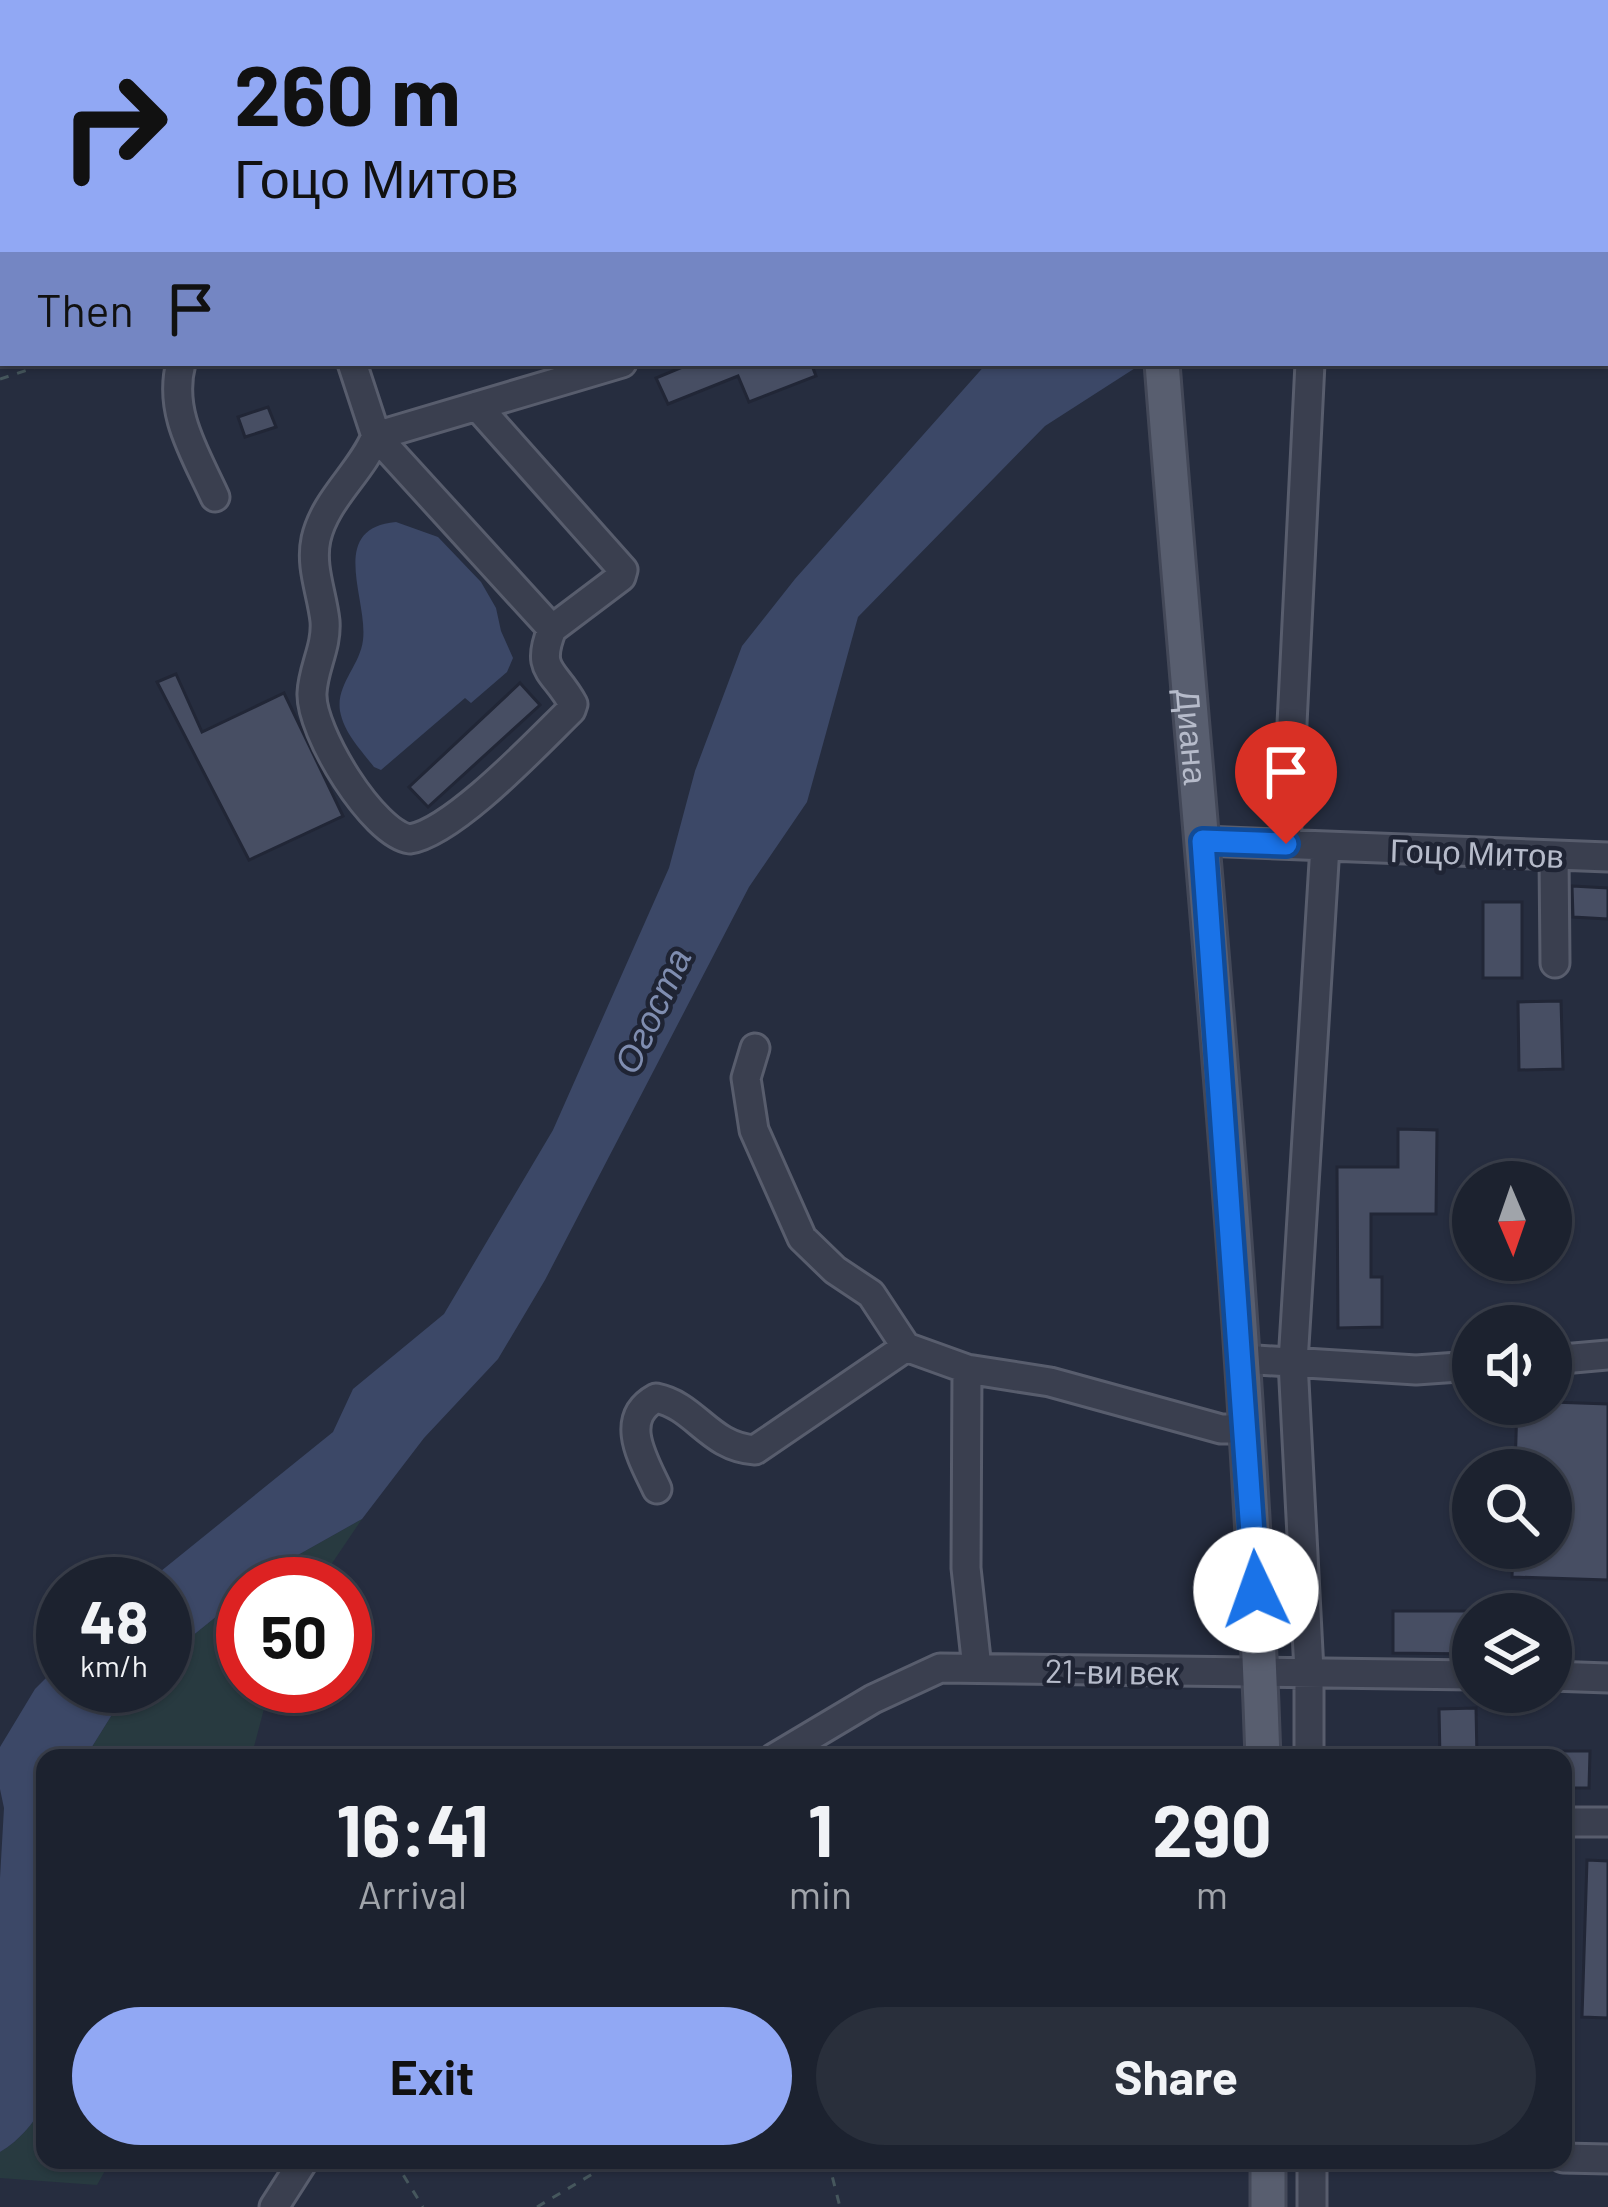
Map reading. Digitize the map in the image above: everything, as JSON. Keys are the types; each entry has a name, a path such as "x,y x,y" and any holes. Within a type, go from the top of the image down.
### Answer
{"main road":[{"name":"Диана","path":"1162,366 1247,1429 1263,1749"},
{"path":"1268,2169 1268,2207"}],"street":[{"path":"180,366 176,409 215,497"},
{"path":"353,366 376,436 552,629"},
{"path":"376,436 612,366"},
{"path":"1286,844 1310,366"},
{"path":"376,436 366,460 329,507 316,539 315,573 326,644 311,691 315,718 336,767 401,838 419,838 495,784 571,710 569,696 544,666 542,653 552,629 621,578 623,570 477,406"},
{"name":"Гоцо Митов","path":"1203,841 1608,857"},
{"path":"1309,1749 1310,1671 1293,1362 1325,846"},
{"path":"1554,854 1555,963"},
{"path":"755,1048 746,1078 754,1130 802,1238 835,1270 872,1294 906,1348 967,1370 1050,1382 1221,1429 1247,1429"},
{"path":"658,1490 635,1433 635,1419 656,1397 670,1400 727,1446 754,1450 906,1348"},
{"path":"1572,1358 1608,1355"},
{"path":"1241,1359 1416,1370 1452,1367"},
{"path":"967,1370 966,1568 977,1668"},
{"name":"21-ви век","path":"789,1749 872,1699 940,1668 1452,1674"},
{"path":"1572,1677 1608,1678"},
{"path":"1572,1822 1608,1822"},
{"path":"1572,2158 1608,2159"},
{"path":"274,2207 298,2169"},
{"path":"1312,2169 1312,2207"}],"path":[{"path":"0,379 41,366"},
{"path":"400,2169 423,2207"},
{"path":"537,2207 601,2169"},
{"path":"830,2169 840,2207"}],"shaded area":[{"path":"362,1519 336,1557 298,1555"},
{"path":"216,1617 216,1713 263,1713 253,1749 91,1749 113,1713 192,1713 192,1636"},
{"path":"36,2117 36,2169 106,2169 97,2185 0,2178 0,2152"}],"water":[{"name":"Огоста","path":"984,366 1138,366 1045,426 858,617 807,802 749,887 545,1280 498,1359 424,1438 362,1519 295,1557 216,1557 216,1617 192,1636 192,1557 178,1557 333,1432 353,1389 444,1314 553,1130 669,868 695,771 742,646 795,579"},
{"path":"396,522 438,537 481,582 496,608 513,658 507,672 471,703 465,698 381,770 349,734 340,701 363,640 357,551 362,537 375,527"},
{"path":"36,1688 36,1713 113,1713 91,1749 36,1749 36,2117 0,2152 4,1808 0,1747"}],"building":[{"path":"685,366 812,366 816,376 749,402 738,376 668,404 656,378"},
{"path":"268,407 276,427 245,437 238,417"},
{"path":"176,674 202,732 284,693 343,816 249,860 157,682"},
{"path":"520,683 540,705 428,807 409,787"},
{"path":"1572,886 1608,888 1608,919 1573,917"},
{"path":"1483,902 1522,902 1522,978 1483,978"},
{"path":"1561,1001 1563,1069 1519,1070 1518,1002"},
{"path":"1398,1129 1437,1130 1436,1214 1371,1214 1371,1277 1382,1277 1382,1327 1338,1328 1337,1167 1398,1167"},
{"path":"1572,1403 1608,1404 1608,1580 1512,1577 1512,1569 1572,1569 1572,1449 1516,1449 1516,1425 1572,1425"},
{"path":"1393,1611 1452,1611 1452,1654 1393,1653"},
{"path":"1439,1709 1476,1713 1477,1749 1440,1749"},
{"path":"1572,1751 1590,1751 1589,1788 1572,1788"},
{"path":"1587,1860 1608,1861 1608,2018 1582,2017"}],"route":[{"path":"1256,1590 1203,841 1286,844"}]}
